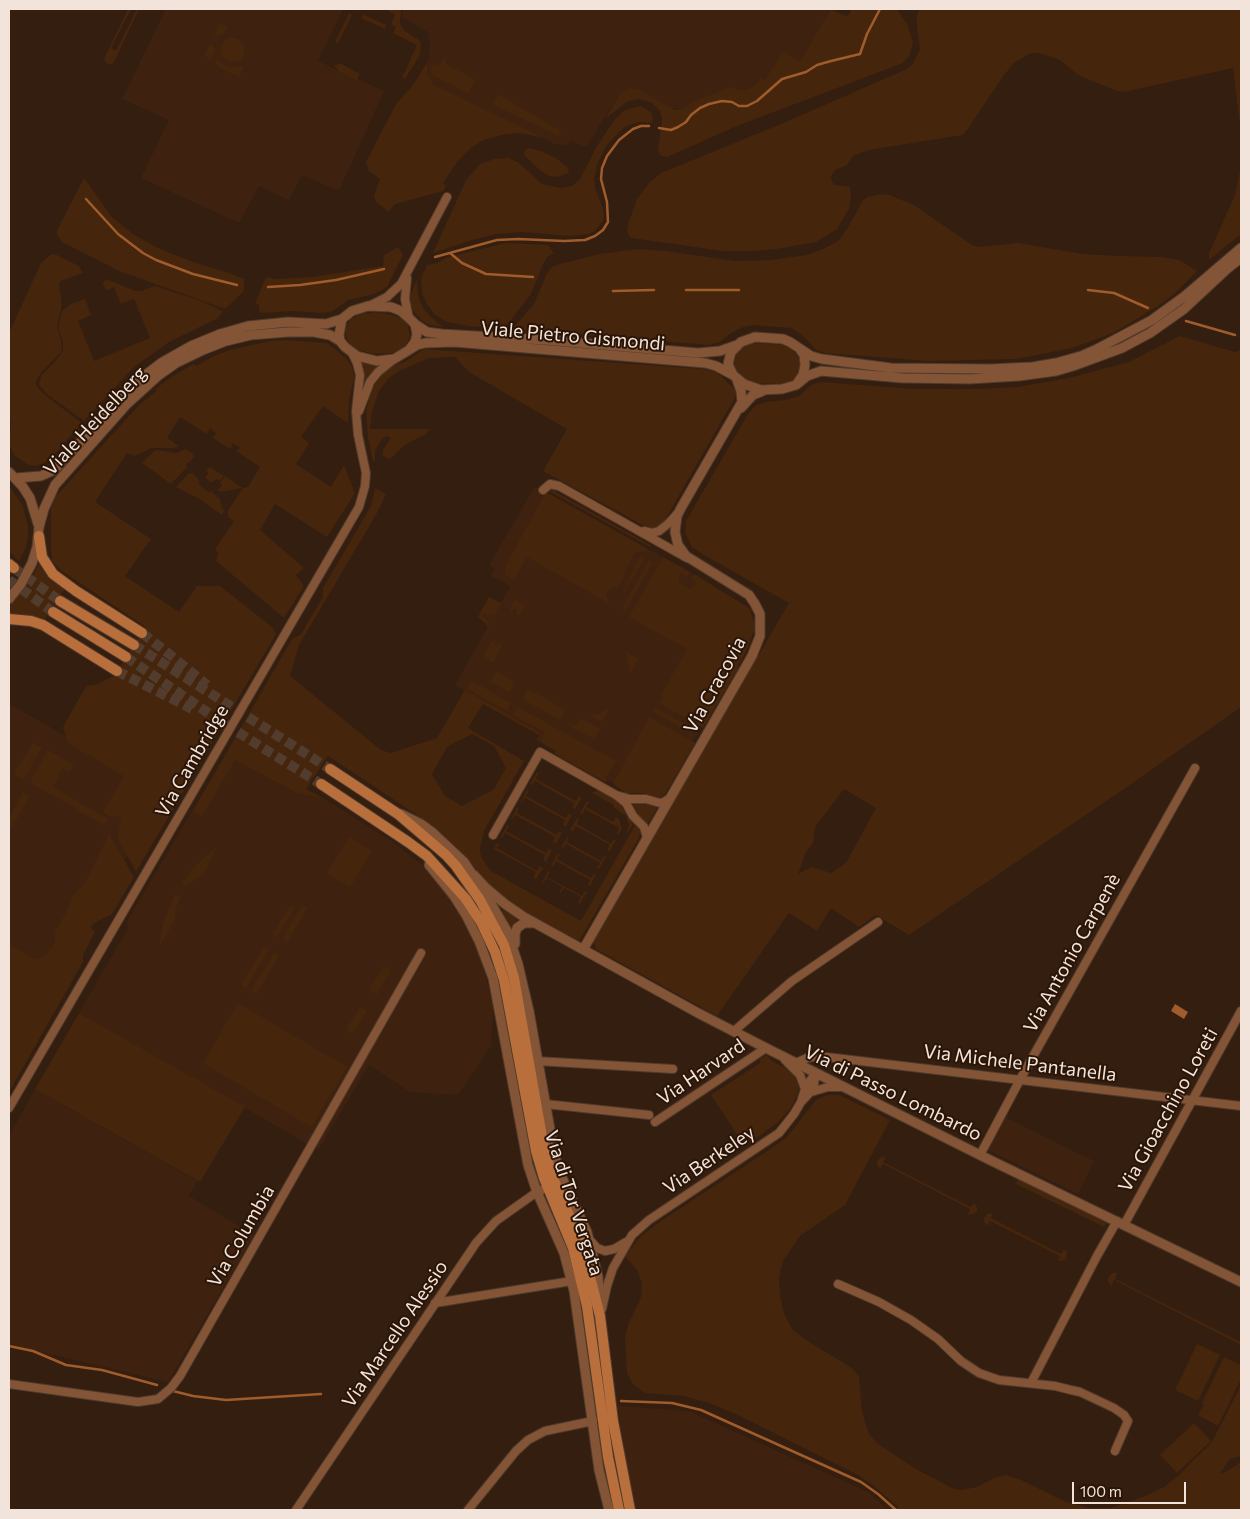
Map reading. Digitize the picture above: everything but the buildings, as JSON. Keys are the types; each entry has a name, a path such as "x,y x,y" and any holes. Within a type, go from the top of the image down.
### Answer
{"main road":[{"path":"39,531 42,557 53,574 142,633"},
{"path":"60,600 134,645"},
{"path":"54,612 126,657"},
{"path":"9,619 31,621 43,625 117,671"},
{"name":"Via di Tor Vergata","path":"330,769 398,814 428,838 456,866 485,908 504,945 513,972 544,1145 573,1248 589,1314 608,1457 619,1510"},
{"name":"Via di Tor Vergata","path":"321,784 415,847 445,875 466,899 483,926 498,961 505,987 533,1141 555,1183 582,1245 600,1316 613,1421 630,1510"}],"street":[{"path":"408,275 404,299 417,337 409,350 394,359 374,360 362,358 352,353 340,341 339,330 342,319 352,311 368,306 391,294 402,284 447,197"},
{"path":"734,416 742,402 741,391 728,360 737,345 750,338 767,337 786,340 811,356 822,359 891,368 990,370 1056,363 1097,349 1152,320 1179,301 1241,248"},
{"path":"734,416 759,391 786,389 807,376 821,372 902,378 970,379 1037,374 1074,366 1122,348 1150,333 1184,309 1226,269 1241,258"},
{"path":"368,306 391,307 412,321"},
{"name":"Viale Heidelberg","path":"11,474 41,476 54,470 140,379 161,363 191,346 220,334 248,326 288,322 326,324 342,319"},
{"name":"Viale Pietro Gismondi","path":"412,321 429,332 553,340 698,353 720,351 737,345"},
{"name":"Viale Heidelberg","path":"9,599 18,589 34,556 47,501 58,482 126,405 151,381 176,363 217,344 258,334 314,332 330,335 340,341"},
{"name":"Viale Pietro Gismondi","path":"409,350 422,343 454,342 705,363 718,367 735,378"},
{"path":"796,384 806,365 804,355 799,348"},
{"name":"Via Cambridge","path":"9,1108 359,506 365,486 366,473 358,434 357,402 360,375 352,353"},
{"name":"Via Cambridge","path":"358,420 364,395 370,382 378,372 394,359"},
{"path":"735,378 754,388 768,390"},
{"name":"Via Cracovia","path":"584,948 757,647 761,630 758,609 749,595 691,560 682,552 676,539 675,524 681,508 734,416"},
{"path":"11,474 30,498 39,531"},
{"path":"543,490 548,485 554,484 691,560"},
{"path":"633,528 649,532 660,530 669,524 681,508"},
{"path":"493,836 540,752 616,795 626,803 633,816 645,829 647,838"},
{"name":"Via Antonio Carpenè","path":"980,1155 1195,768"},
{"path":"616,795 627,798 646,799 653,802 660,809 658,819 647,826 639,822"},
{"path":"653,802 664,802 670,798"},
{"path":"398,814 421,824 438,836 474,875"},
{"name":"Via di Tor Vergata","path":"415,847 464,911 477,936 490,971 498,1001 524,1148 537,1192 555,1231 572,1281 599,1470 608,1509"},
{"name":"Via di Tor Vergata","path":"474,875 501,918 515,954 529,1011 552,1144 555,1183 576,1205 588,1238 598,1277 600,1316"},
{"name":"Via di Passo Lombardo","path":"474,875 507,906 535,923 766,1048 1241,1282"},
{"path":"734,1031 792,981 878,922"},
{"path":"515,954 514,934 517,928 524,923 535,923"},
{"name":"Via Columbia","path":"9,1384 138,1402 154,1400 167,1393 180,1376 422,953"},
{"name":"Via Gioacchino Loreti","path":"1031,1383 1100,1250 1121,1223 1241,1011"},
{"name":"Via Harvard","path":"655,1122 766,1048"},
{"path":"782,1056 797,1071 808,1090 844,1087"},
{"name":"Via Michele Pantanella","path":"796,1063 818,1056 1241,1106"},
{"path":"537,1061 673,1069"},
{"name":"Via Berkeley","path":"588,1238 597,1248 605,1251 614,1249 629,1239 649,1220 775,1136 789,1122 816,1073"},
{"path":"545,1104 649,1115"},
{"name":"Via Marcello Alessio","path":"296,1510 476,1243 496,1222 537,1192 555,1183"},
{"name":"Via Berkeley","path":"600,1316 610,1276 618,1257 629,1239"},
{"path":"435,1303 572,1281"},
{"path":"838,1284 879,1302 911,1320 938,1339 961,1361 979,1374 999,1380 1056,1386 1080,1392 1114,1408 1128,1421 1115,1450"},
{"path":"468,1510 521,1446 539,1433 593,1421"}],"shaded area":[{"path":"128,9 131,9 111,48 116,51 137,9 139,9 114,62 110,65 107,64 104,59"},
{"path":"166,9 343,9 318,61 384,91 339,191 302,175 289,200 259,186 239,223 141,178 169,120 122,99"},
{"path":"386,9 401,9 401,26 421,43 420,55 405,79 402,78 417,45 393,33 396,27 391,24 395,15"},
{"path":"403,9 831,9 800,63 764,81 761,79 756,85 748,89 694,101 682,109 671,108 638,89 620,93 586,147 571,141 566,145 555,144 431,84 427,73 430,46 429,33 402,17"},
{"path":"831,9 847,17 852,9 897,9 908,26 913,43 909,56 903,63 737,126 667,157 661,156 658,151 662,119 660,111 652,103 639,99 627,102 605,119 620,93 630,88 638,89 676,110 731,87 739,90 748,89 756,85 761,78 765,80 783,53 800,62"},
{"path":"919,9 1241,9 1241,134 1233,68 1124,92 1078,75 1060,60 1039,53 1031,53 1014,63 962,135 869,150 853,156 847,165 835,170 831,176 832,182 835,185 850,187 849,209 837,229 816,242 777,249 723,251 632,238 629,236 627,231 628,224 637,199 649,183 661,173 781,124 907,69 913,64 920,49 917,28"},
{"path":"349,13 352,15 338,43 335,42"},
{"path":"363,14 386,25 385,29 361,18"},
{"path":"219,24 228,26 224,33 219,36 214,35"},
{"path":"233,38 238,39 244,45 244,55 238,61 233,62 228,61 222,55 221,50 222,45 228,39"},
{"path":"210,44 215,49 211,60 204,56"},
{"path":"445,57 447,58 445,63 475,80 469,93 433,76 431,70 433,63 439,66"},
{"path":"218,60 229,67 244,66 239,77 220,68 215,62"},
{"path":"428,61 427,73 432,84 544,138 520,133 501,135 484,140 472,147 457,162 443,183 446,186 443,191 395,204 389,212 376,202 374,196 380,179 369,171 366,162 396,104 413,85"},
{"path":"340,63 360,74 357,80 338,71 334,66"},
{"path":"498,94 561,131 559,136 493,105"},
{"path":"640,106 651,113 652,123 639,122 621,130 606,146 597,165 594,179 595,188 604,215 603,221 595,231 589,234 570,236 522,232 497,234 433,253 466,180 480,164 494,159 509,158 519,163 542,184 561,188 572,186 580,179 597,146 615,119 625,110"},
{"path":"528,148 541,151 556,158 567,167 568,173 558,177 549,176 542,172 524,155 524,151"},
{"path":"1241,166 1241,234 1209,260 1209,253 1235,195"},
{"path":"84,178 112,217 133,234 160,249 244,279 244,291 225,309 119,271 62,242 57,235 57,230"},
{"path":"881,194 889,195 914,205 972,245 980,247 1018,243 1082,254 1161,257 1180,260 1197,271 1174,294 1158,306 1113,333 1072,348 1016,359 928,361 825,353 815,349 802,335 791,328 755,325 743,327 731,333 720,342 709,345 512,329 534,304 547,273 556,265 600,254 638,249 667,251 734,261 770,260 807,255 838,241 863,200 867,197"},
{"path":"506,243 548,245 554,254 549,255 544,262 531,294 502,329 447,322 434,314 422,293 421,278 427,265 437,263 448,257"},
{"path":"398,247 403,255 387,287 374,294 348,300 333,311 323,313 293,311 263,313 259,311 259,305 255,303 266,277 277,279 312,277 383,266 384,255"},
{"path":"51,254 79,266 83,273 59,283 62,305 57,326 62,344 61,352 40,374 35,383 45,395 82,423 54,455 44,463 36,466 28,465 14,455 9,444 11,424 9,413 9,333 41,263"},
{"path":"107,279 135,291 155,286 201,301 223,311 218,318 169,342 134,367 84,421 48,395 39,385 41,376 63,350 63,342 58,327 62,311 71,304 85,299 91,315 78,321 94,361 150,338 134,299 121,304 114,287 106,291 103,284"},
{"path":"417,279 418,296 423,308 444,327 429,325 414,312 410,296"},
{"path":"377,312 393,315 402,319 408,325 410,337 404,348 391,353 374,354 359,350 349,343 345,330 350,320 361,314"},
{"path":"1180,336 1235,352 1241,350 1241,707 909,935 876,915 859,927 831,908 817,931 789,913 717,1016 596,949 594,937 789,603 692,547 685,532 686,521 748,414 756,405 799,396 811,385 821,382 914,389 1017,387 1069,378 1129,362","holes":["844,789 876,808 846,863 831,873 812,867 798,874 806,852 813,843 815,827"]},
{"path":"287,340 327,343 346,358 353,369 354,378 349,400 348,423 323,406 301,437 309,443 296,464 331,487 344,465 355,493 327,537 275,504 260,530 304,568 296,575 304,586 284,618 216,561 218,554 215,549 234,521 229,518 227,512 243,488 248,487 260,467 236,451 240,448 233,443 230,449 213,438 216,433 210,428 207,434 180,417 167,438 179,446 174,448 152,448 134,456 127,453 95,502 151,539 125,576 179,612 197,586 220,586 272,627 276,634 136,872 118,838 121,817 109,816 103,812 124,776 68,743 63,727 86,686 95,685 114,676 146,627 62,571 52,561 51,509 57,495 140,404 157,391 155,389 173,376 193,364 196,366 230,350 270,341"},
{"path":"749,344 782,345 791,348 799,359 800,364 797,376 785,384 752,383 740,377 735,369 736,354"},
{"path":"424,349 703,369 720,375 735,390 736,396 662,525 650,529 543,471 567,429 469,372 455,357 429,358 399,371 388,379 379,391 372,412 370,429 430,429 426,434 406,444 390,459 383,456 383,450 391,438 387,436 383,438 375,451 375,460 373,462 368,437 366,411 372,388 382,375 393,366 406,361"},
{"path":"359,361 382,365 363,391 361,390 363,370"},
{"path":"185,449 192,453 194,457 171,484 142,463 157,450 177,453"},
{"path":"210,467 224,476 219,481 217,479 211,483 205,477 209,473 206,471"},
{"path":"193,473 200,481 198,483 209,493 211,491 220,499 222,509 225,510 222,515 201,500 176,487 188,474"},
{"path":"225,476 243,488 220,492 218,490"},
{"path":"9,486 23,506 28,526 26,547 19,561 9,551"},
{"path":"535,486 714,586 749,608 754,621 754,630 748,647 670,781 624,789 536,740 539,735 463,692 464,690 455,685 488,626 478,617 489,597 501,603 510,586 491,576 495,568 489,565"},
{"path":"375,488 386,494 377,513 299,645 290,676 381,750 391,753 437,738 465,690 540,733 539,735 483,704 468,728 524,761 484,831 480,849 481,857 491,871 581,921 635,825 640,831 639,838 579,941 517,908 494,891 454,845 432,825 328,756 306,789 325,799 298,794 235,760 202,816 193,811 292,639 301,634 323,597 323,588 371,506","holes":["472,734 494,746 506,768 494,789 462,806 445,796 432,774 447,747"]},
{"path":"552,490 650,545 650,547 549,491"},
{"path":"546,492 648,549 647,551 638,551 634,554 618,588 612,587 608,590 606,596 610,604 527,557 514,580 505,574 505,567"},
{"path":"641,556 645,557 621,597 638,559"},
{"path":"663,557 690,572 687,577 680,573 679,583 690,589 697,583 691,579 694,574 749,608 754,621 754,630 739,667 703,728 659,703 663,697 661,695 687,649 629,617"},
{"path":"649,560 653,562 625,611 622,609"},
{"path":"40,562 47,575 65,588 44,621 34,616 9,614 9,607 29,583"},
{"path":"489,597 501,603 494,616 484,613 482,616 490,623 488,626 478,617"},
{"path":"514,599 525,606 519,615 516,614 517,610 514,608 512,612 510,610"},
{"path":"494,640 496,641 494,645 497,646 499,643 502,646 493,663 483,657"},
{"path":"624,651 638,659 630,674 628,660"},
{"path":"496,671 515,682 509,692 490,682"},
{"path":"471,682 511,703 507,711 467,689"},
{"path":"528,689 566,710 560,720 522,699"},
{"path":"9,704 166,792 93,913 9,1061"},
{"path":"518,707 616,761 605,778 608,780 605,782 555,754 556,751 540,742 545,732 513,715"},
{"path":"655,708 693,729 691,733 653,711"},
{"path":"609,709 602,722 588,715 598,714"},
{"path":"649,717 695,743 665,794 659,798 643,793 626,793 613,784"},
{"path":"580,718 600,729 594,739 569,726 570,724 575,726"},
{"path":"33,742 42,748 23,780 14,774"},
{"path":"48,750 74,765 70,772 63,768 53,787 108,819 104,826 76,808 29,783 32,783 31,780"},
{"path":"226,754 297,794 325,799 396,844 422,865 446,891 464,921 478,952 485,971 493,1007 491,1046 458,1095 410,1092 369,1065 319,1149 79,1013 128,928 127,921"},
{"path":"537,772 536,779 576,801 579,796 582,798 575,809 572,808 574,803 535,781 532,785 530,784"},
{"path":"599,789 615,798 614,800 620,804 633,824 626,836 629,825 626,816 613,807 614,805 592,793"},
{"path":"527,790 529,791 526,796 566,818 569,813 572,815 566,826 563,825 565,820 525,798 522,802"},
{"path":"23,792 30,796 9,832 9,817"},
{"path":"587,801 589,802 586,807 613,822 616,817 619,819 622,828 619,834 617,833 619,828 585,809 582,814 580,813"},
{"path":"637,801 649,803 657,808 648,823 636,815 632,807"},
{"path":"517,807 519,808 517,813 557,835 559,831 562,833 556,844 553,842 555,837 515,815 512,820"},
{"path":"577,818 579,819 577,824 611,844 614,839 616,840 609,852 607,850 610,845 576,826 573,831 570,830"},
{"path":"507,825 509,826 506,831 546,853 549,849 552,850 546,862 543,860 545,855 505,833 502,838"},
{"path":"109,834 134,877 112,914 93,924 91,928 95,932 83,955 83,962 9,1092 9,945 35,959 47,954 55,941 55,932 68,909 72,897 85,883"},
{"path":"568,836 567,842 601,861 604,856 606,857 599,869 597,868 600,863 566,844 563,848 561,847"},
{"path":"349,837 372,851 350,887 327,873"},
{"path":"497,843 499,844 497,848 537,871 540,866 543,868 536,879 533,878 536,872 494,849"},
{"path":"216,847 204,873 186,886 181,883 197,864"},
{"path":"558,853 560,854 557,859 591,878 594,874 596,875 590,886 588,885 590,880 556,861 553,866 551,865"},
{"path":"548,871 550,872 547,877 582,896 585,891 587,892 580,904 578,902 581,897 564,888 561,893 559,892 562,887 547,878 542,883"},
{"path":"175,894 181,896 176,908 175,921 159,946 163,924"},
{"path":"289,907 295,907 277,937 272,934"},
{"path":"301,907 308,907 287,942 282,939"},
{"path":"503,909 518,918 512,928 509,929 501,912"},
{"path":"264,947 269,950 246,988 241,985"},
{"path":"274,953 279,956 256,994 251,991"},
{"path":"384,966 391,970 377,995 369,990"},
{"path":"238,1003 347,1067 311,1127 203,1063"},
{"path":"1175,1004 1188,1012 1184,1019 1171,1011"},
{"path":"360,1007 367,1011 353,1034 346,1030"},
{"path":"79,1013 245,1107 200,1182 35,1089"},
{"path":"767,1055 772,1061 795,1073 799,1083 798,1093 790,1109 777,1123 745,1146 711,1095 760,1063 760,1059"},
{"path":"35,1089 197,1181 189,1196 254,1235 168,1382 9,1344 9,1136"},
{"path":"827,1095 839,1095 890,1120 845,1205 800,1236 783,1261 779,1278 780,1294 784,1314 793,1330 852,1368 859,1377 862,1412 869,1434 878,1444 916,1469 954,1489 962,1490 977,1487 994,1478 1006,1475 1021,1480 1066,1502 1090,1508 1111,1508 1164,1487 1179,1475 1212,1442 1241,1385 1241,1456 1230,1459 1221,1472 1222,1474 1241,1462 1241,1510 896,1510 898,1507 858,1475 738,1415 709,1403 684,1396 645,1393 633,1384 627,1373 625,1339 628,1325 641,1297 642,1283 637,1270 625,1256 642,1235 661,1221 787,1137 816,1100"},
{"path":"1003,1116 1094,1161 1078,1194 986,1149"},
{"path":"886,1157 883,1162 971,1207 974,1203 977,1211 974,1214 968,1214 970,1209 883,1164 880,1169 877,1161 880,1158"},
{"path":"1010,1174 1107,1223 1104,1227 1016,1184 1018,1179"},
{"path":"993,1213 991,1218 1061,1254 1064,1249 1067,1252 1066,1259 1058,1261 1060,1256 990,1221 987,1226 984,1218 987,1214"},
{"path":"1112,1273 1117,1273 1115,1279 1241,1342 1241,1345 1114,1280 1111,1286 1108,1278"},
{"path":"1197,1344 1220,1355 1198,1401 1175,1390"},
{"path":"1224,1357 1241,1365 1241,1379 1218,1426 1198,1415"},
{"path":"618,1406 689,1411 868,1492 888,1510 636,1510 626,1465"},
{"path":"1194,1423 1211,1441 1177,1473 1160,1455"}],"waterway":[{"path":"659,128 671,130 678,127 700,108 709,104 722,101 732,102 739,106 747,106 757,101 782,79 806,72 817,65 860,54 867,34 880,9"},
{"path":"435,257 497,240 564,241 585,240 595,236 603,230 608,222 607,202 601,179 602,168 607,156 619,140 633,129 649,126"},
{"path":"86,199 118,234 143,253 193,274 237,285"},
{"path":"450,253 462,263 486,274 533,277"},
{"path":"268,287 336,280 384,269"},
{"path":"613,291 654,290"},
{"path":"686,290 739,290"},
{"path":"1088,290 1114,293 1148,308"},
{"path":"1186,321 1235,335"},
{"path":"9,1346 33,1351 66,1365 102,1370 157,1385"},
{"path":"173,1391 193,1396 226,1400 321,1394"},
{"path":"621,1401 672,1403 701,1410 861,1482 896,1510"}],"tunnel":[{"path":"14,568 60,601"},
{"path":"9,580 53,612"},
{"path":"142,633 207,685"},
{"path":"134,645 330,769"},
{"path":"126,657 223,723 321,784"},
{"path":"117,671 192,709"}]}
